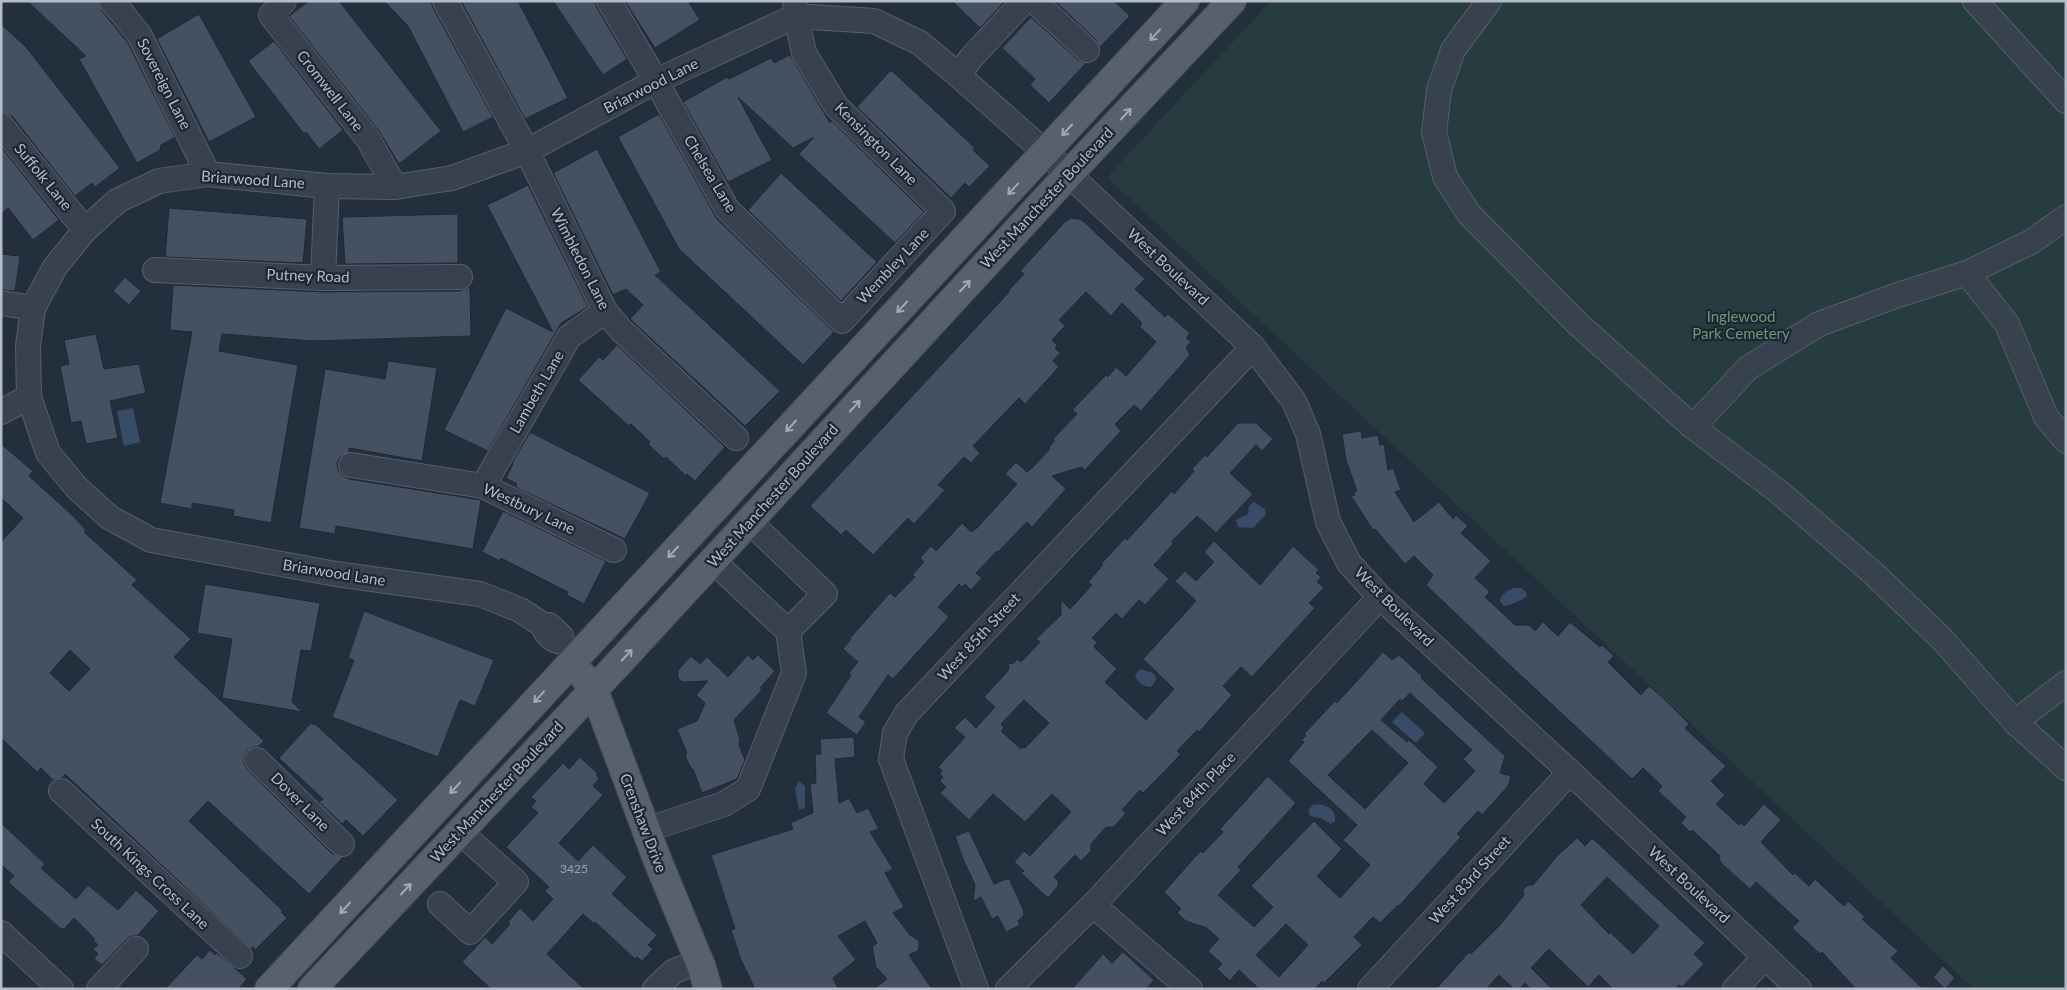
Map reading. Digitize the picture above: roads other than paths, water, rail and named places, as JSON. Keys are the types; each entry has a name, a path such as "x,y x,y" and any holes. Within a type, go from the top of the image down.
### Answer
{"main road":[{"name":"West Manchester Boulevard","path":"269,989 567,651 1046,153 1185,1"},
{"name":"West Manchester Boulevard","path":"312,989 594,690 1068,175 1232,1"},
{"name":"Crenshaw Drive","path":"567,651 594,690 708,989"}],"street":[{"name":"Sovereign Lane","path":"110,1 140,36 208,174"},
{"name":"Cromwell Lane","path":"284,1 271,15 368,139 395,187"},
{"path":"445,1 527,151"},
{"name":"Chelsea Lane","path":"609,1 727,209 842,320"},
{"path":"958,75 972,57 1024,1"},
{"path":"1034,1 1087,50"},
{"path":"1490,1 1453,50 1438,90 1434,132 1445,177 1469,214 1578,324 1693,427 1779,492 1874,574 1942,639 2015,722 2066,768"},
{"path":"1975,1 2066,101"},
{"name":"Briarwood Lane","path":"567,651 544,631 543,625 520,610 480,594 336,574 151,540 108,518 77,488 48,453 29,397 28,346 33,308 55,267 84,230 117,201 159,181 208,174 327,186 395,187 452,178 527,151 656,81 796,9 874,21 920,43 1046,153"},
{"name":"Kensington Lane","path":"796,9 804,53 836,106 943,211"},
{"name":"Suffolk Lane","path":"1,125 84,230"},
{"name":"Wimbledon Lane","path":"527,151 605,311 621,330 736,438"},
{"name":"West Boulevard","path":"1046,153 1253,347 1294,401 1308,434 1328,522 1349,563 1380,597 1570,772 1799,989"},
{"path":"323,278 327,186"},
{"name":"Wembley Lane","path":"842,320 943,211"},
{"path":"1693,427 1748,368 1819,324 1898,295 1967,273 2031,242 2066,217"},
{"name":"Putney Road","path":"155,270 323,278 460,277"},
{"path":"1967,273 2007,324 2046,417 2066,441"},
{"path":"1,303 33,308"},
{"name":"Lambeth Lane","path":"483,486 569,337 605,311"},
{"name":"West 85th Street","path":"976,989 891,759 895,733 907,713 1253,347"},
{"path":"1,412 29,397"},
{"name":"Westbury Lane","path":"351,465 483,486 614,550"},
{"path":"749,521 825,594 788,631"},
{"path":"646,830 724,804 748,789 794,673 788,631 713,561"},
{"name":"West 84th Place","path":"1008,989 1092,905 1380,597"},
{"path":"2015,722 2066,683"},
{"name":"Dover Lane","path":"257,760 342,844"},
{"name":"West 83rd Street","path":"1370,989 1570,772"},
{"name":"South Kings Cross Lane","path":"62,791 240,956"},
{"path":"440,904 470,932 516,882 460,832"},
{"path":"1092,905 1190,989"},
{"path":"1,933 62,989"},
{"path":"100,989 136,949"},
{"path":"1735,989 1765,957"},
{"path":"655,989 674,971 699,962"}],"water":[{"path":"133,408 140,442 124,446 117,411"},
{"path":"1254,502 1265,509 1266,514 1253,528 1238,527 1236,520 1248,514 1249,506"},
{"path":"1514,588 1521,588 1526,592 1527,596 1504,606 1500,601 1502,596"},
{"path":"1140,669 1151,672 1156,677 1151,687 1141,684 1137,680 1135,675"},
{"path":"1402,712 1425,733 1416,743 1392,722"},
{"path":"799,781 805,786 805,808 799,810 795,789"},
{"path":"1313,805 1325,806 1332,810 1335,821 1331,824 1320,818 1310,816 1308,810"}],"park label":[{"name":"Inglewood Park Cemetery","path":"1741,326"}]}
